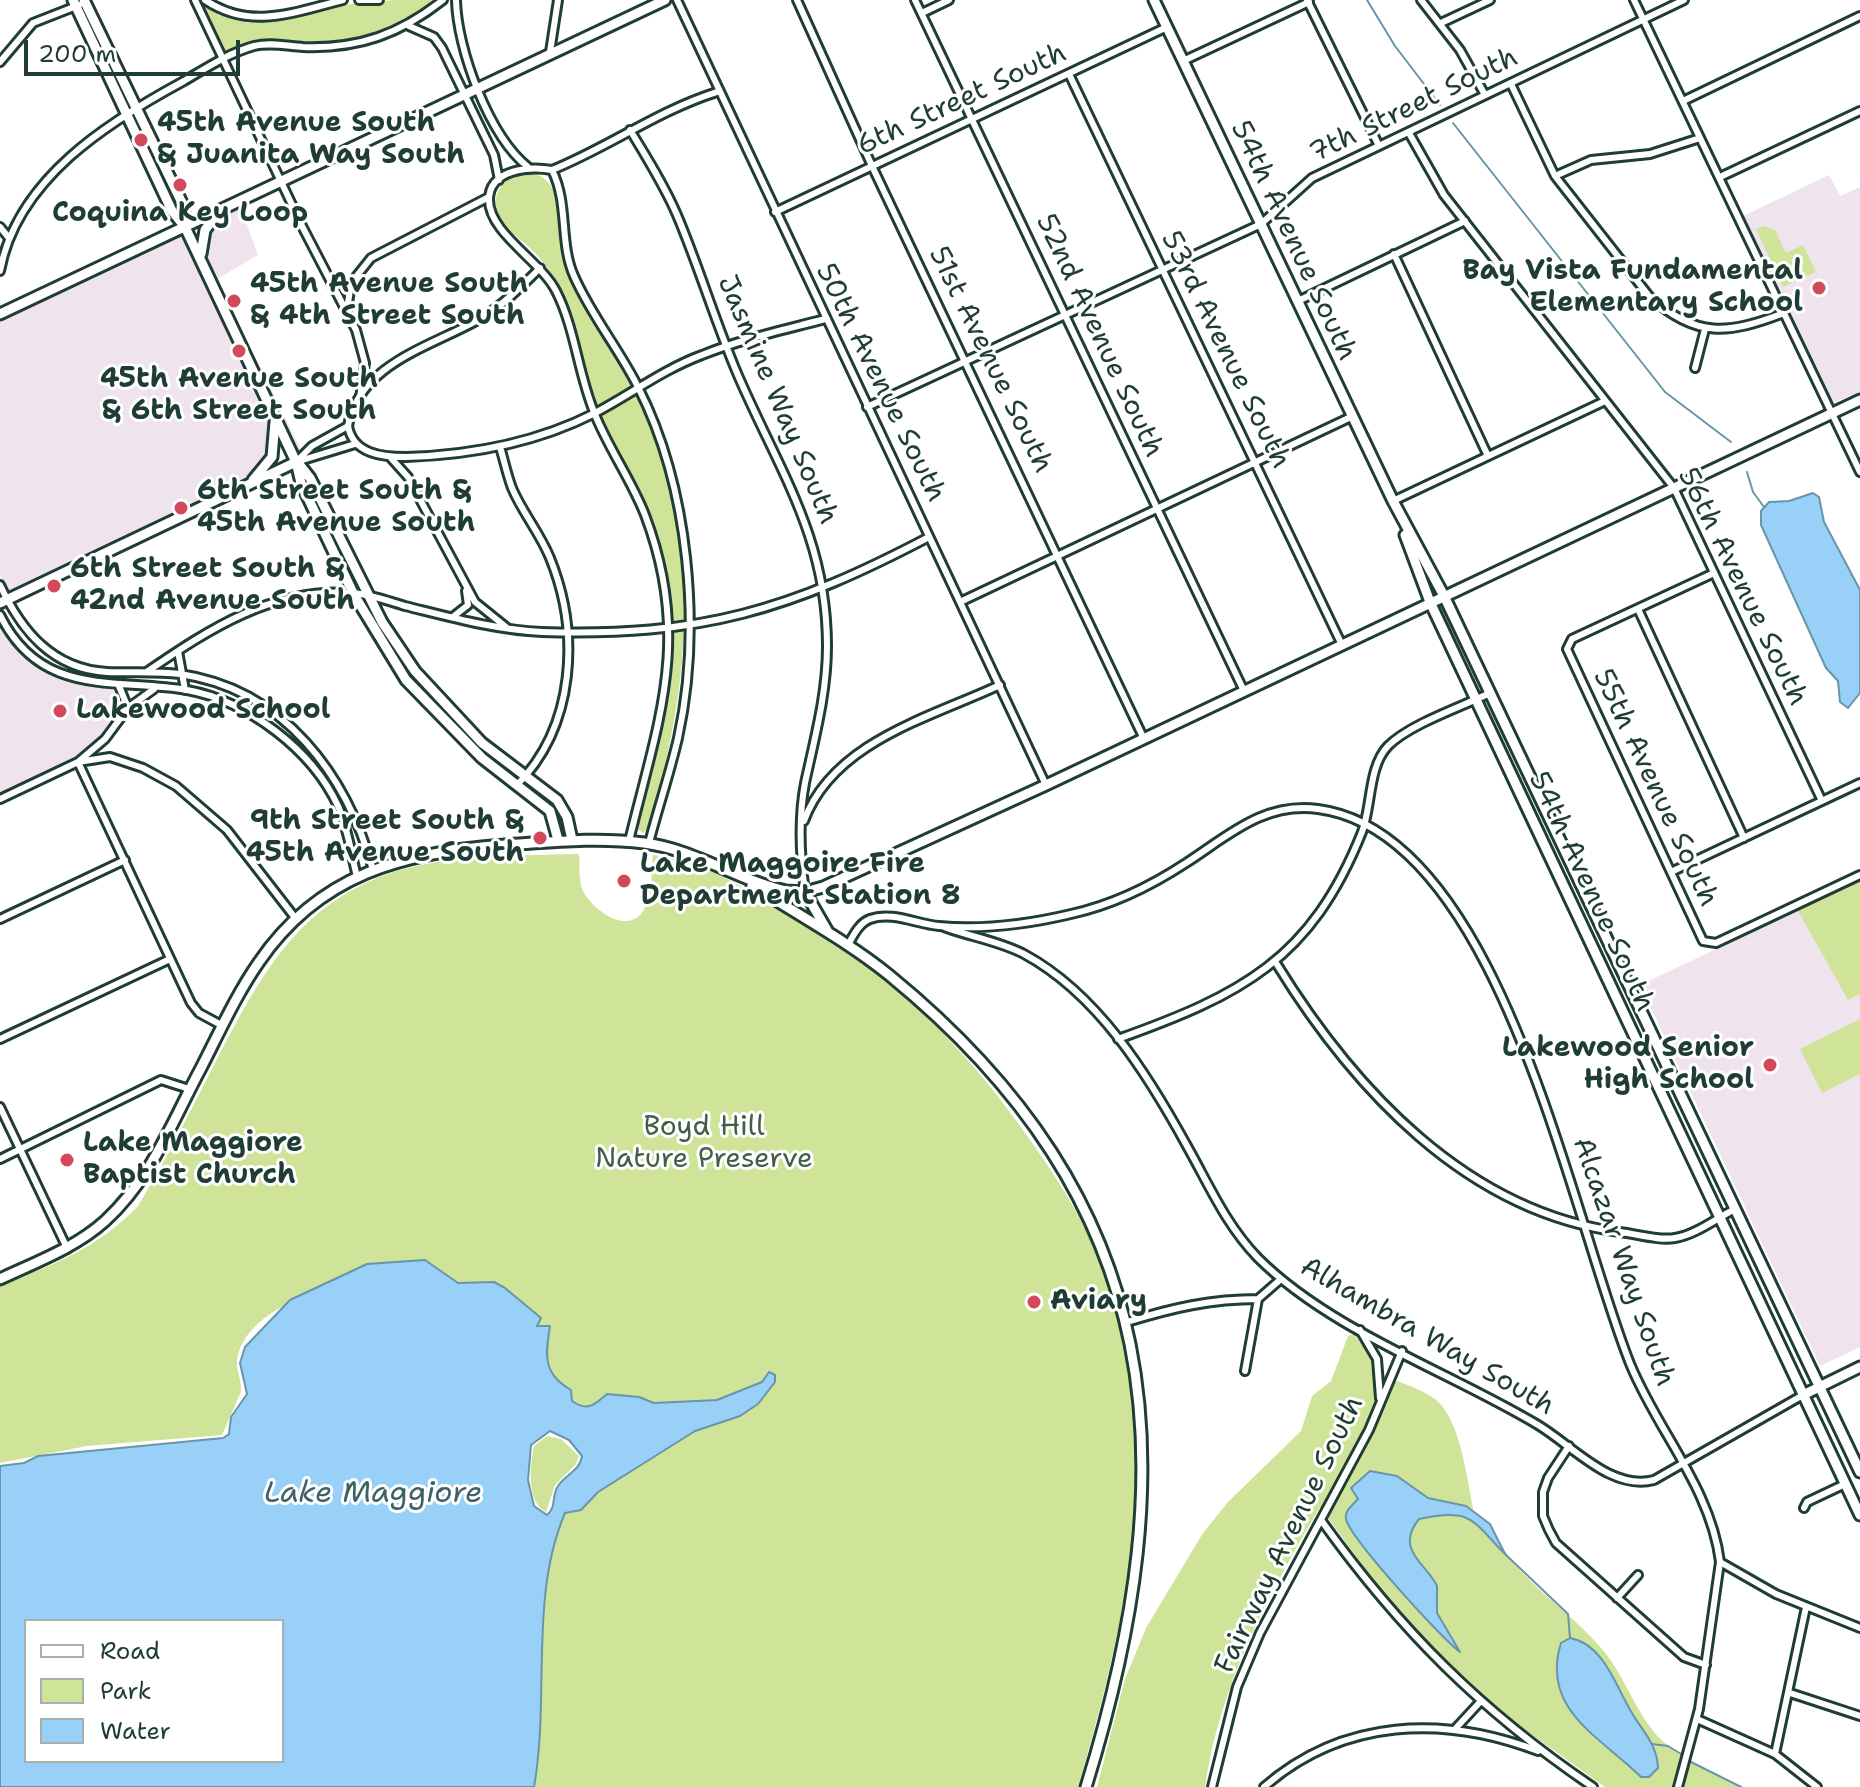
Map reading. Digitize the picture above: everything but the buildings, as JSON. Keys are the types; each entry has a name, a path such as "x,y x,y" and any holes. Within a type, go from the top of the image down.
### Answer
{"street":[{"path":"195,0 347,312 365,363 360,398 348,426 312,446 296,462"},
{"path":"205,0 221,11 258,19 289,15 319,3 343,0"},
{"path":"359,0 379,0"},
{"path":"0,271 9,238 40,189 83,146 124,112 224,58 255,45 345,45 372,40 409,26 443,0"},
{"path":"456,0 462,43 479,87 505,145 528,167"},
{"path":"550,52 558,0"},
{"path":"1,311 665,0"},
{"name":"50th Avenue South","path":"677,0 717,92 1046,785"},
{"name":"51st Avenue South","path":"797,0 872,166 1144,739"},
{"name":"52nd Avenue South","path":"915,0 1244,691"},
{"path":"922,13 949,0"},
{"name":"54th Avenue South","path":"1154,0 1393,501 1444,596 1860,1472"},
{"path":"1421,0 1441,23 1485,95"},
{"path":"1441,23 1490,0"},
{"path":"1634,0 1860,472"},
{"name":"7th Street South","path":"867,407 1261,224 1312,178 1684,0"},
{"path":"1183,61 1308,1 1379,146"},
{"path":"0,62 33,23 81,2"},
{"path":"81,2 183,205 185,227"},
{"path":"81,2 124,112 172,211 185,227 200,258 296,462 301,483 353,593 387,652 429,706 516,786 550,811 558,840"},
{"path":"1683,101 1860,16"},
{"path":"347,312 351,283 371,258 489,197 499,180 498,166 465,94 434,37 409,26"},
{"name":"6th Street South","path":"775,212 1167,27"},
{"name":"53rd Avenue South","path":"1069,74 1342,645"},
{"path":"1511,84 1555,176 1649,296 1665,310 1705,329 1749,327 1784,313"},
{"path":"499,180 528,167 552,170 585,157 668,110 717,92"},
{"path":"1720,177 1860,111"},
{"name":"Jasmine Way South","path":"630,130 676,214 726,346 795,492 824,590 826,678 805,785 801,828 805,892"},
{"name":"56th Avenue South","path":"1409,133 1444,195 1674,488 1822,801"},
{"path":"1555,176 1591,160 1650,154 1700,138"},
{"path":"552,170 562,197 566,247 572,273 639,388 676,500 688,587 690,628 678,736 649,843"},
{"path":"489,197 491,211 500,228 540,268 563,306 594,413 645,516 660,569 669,629 663,714 629,841"},
{"path":"200,258 205,230 219,211"},
{"path":"1298,301 1465,221"},
{"path":"0,227 9,238"},
{"path":"1394,254 1487,454"},
{"path":"360,398 398,360 504,303 540,268"},
{"path":"348,426 355,444 364,451 390,457 447,455 500,447 544,434 594,413 699,356 825,319"},
{"path":"1695,368 1705,329"},
{"path":"0,1279 67,1248 107,1219 138,1185 258,963 296,919 357,877 426,853 558,840 629,841 649,843 686,854 768,887 805,892 857,873 1046,785 1860,400"},
{"path":"1393,501 1487,454 1605,401"},
{"path":"248,485 272,457 274,414"},
{"path":"960,602 1353,416"},
{"path":"4,602 296,462 355,444"},
{"path":"500,447 513,488 549,554 558,578 569,633 565,683 557,719 547,744 516,786"},
{"path":"390,457 408,477 475,602 509,629"},
{"path":"296,462 310,478 399,649 434,695 482,743 563,808 572,840"},
{"name":"54th Avenue South","path":"1393,501 1430,602 1860,1515"},
{"path":"148,671 213,627 267,603 353,593 509,629 569,633 690,628 749,615 824,590 929,537"},
{"path":"1714,573 1638,609 1744,838"},
{"path":"452,617 468,605 463,584"},
{"path":"0,585 4,602 24,629 52,654 87,668 185,675 229,688 249,698 309,745 353,807 373,870"},
{"name":"55th Avenue South","path":"1638,609 1572,639 1567,649 1703,941 1716,943 1860,875"},
{"path":"0,615 16,640 32,657 58,673 82,681 119,686 185,690 243,710 297,750 336,803 346,828 357,877"},
{"path":"178,651 185,675 185,690"},
{"path":"801,828 821,788 845,762 884,739 1000,685"},
{"path":"119,686 128,708"},
{"path":"0,799 78,762 105,739 128,708 155,688"},
{"path":"1118,1039 1217,1001 1276,963 1308,929 1339,884 1365,823 1379,759 1385,749 1403,735 1490,693"},
{"path":"78,762 110,757 143,768 176,786 227,830 296,919"},
{"path":"78,762 170,959 199,1013 223,1026"},
{"path":"1671,872 1860,783"},
{"name":"Alcazar Way South","path":"848,945 856,931 871,919 894,918 942,926 1030,923 1103,905 1162,877 1236,827 1275,812 1317,809 1365,823 1397,844 1434,882 1480,954 1540,1093 1631,1366 1683,1465"},
{"path":"0,919 125,860"},
{"path":"736,875 848,945 927,1009 1027,1117 1076,1191 1098,1235 1127,1322 1142,1412 1144,1478 1136,1553 1117,1664 1086,1787"},
{"path":"805,892 830,935"},
{"name":"Alhambra Way South","path":"942,926 1008,946 1051,971 1118,1039 1156,1092 1223,1213 1257,1256 1281,1279 1358,1328 1569,1446 1607,1473 1629,1482 1654,1480 1803,1395"},
{"path":"0,1039 170,959"},
{"path":"1276,963 1332,1046 1423,1141 1486,1186 1586,1228 1672,1239 1735,1209"},
{"path":"1614,994 1630,986"},
{"path":"0,1159 161,1080 189,1089"},
{"path":"0,1107 67,1248"},
{"path":"1245,1371 1258,1299 1281,1279"},
{"path":"1127,1322 1182,1305 1219,1299 1258,1299"},
{"path":"1358,1328 1372,1347 1381,1372 1379,1407"},
{"name":"Fairway Avenue South","path":"1212,1787 1237,1687 1289,1574 1321,1520 1379,1407 1402,1351"},
{"path":"1803,1395 1860,1367"},
{"path":"1569,1446 1548,1478 1543,1516 1556,1543 1684,1657 1706,1665"},
{"path":"1678,1787 1697,1719 1720,1562 1711,1516 1683,1465"},
{"path":"1804,1508 1807,1502 1845,1484"},
{"path":"1321,1520 1396,1618 1480,1702 1545,1754 1593,1787"},
{"path":"1720,1562 1806,1607 1860,1628"},
{"path":"1617,1598 1638,1575"},
{"path":"1775,1754 1806,1607"},
{"path":"1790,1693 1860,1716"},
{"path":"1456,1728 1480,1702"},
{"path":"1697,1719 1775,1754 1817,1787"},
{"path":"1264,1787 1315,1752 1344,1740 1400,1727 1456,1728 1545,1754"}],"shaded area":[{"name":"Bay Vista Fundamental Elementary School","path":"1829,175 1840,196 1860,187 1860,392 1835,402 1828,396 1743,216"},
{"path":"240,206 258,255 217,279 302,452 298,455 205,257 209,232 221,214"},
{"path":"183,232 270,415 268,456 246,482 9,595 0,575 0,318"},
{"name":"Lakewood School","path":"0,625 13,643 40,666 79,685 112,689 122,700 119,715 111,728 81,754 0,794"},
{"name":"Lakewood Senior High School","path":"1860,881 1860,1347 1820,1366 1640,985"}],"green space":[{"path":"435,0 398,22 356,37 327,42 266,42 225,54 202,5 219,15 248,23 282,20 341,5"},
{"path":"525,172 540,176 557,197 569,273 641,407 661,459 675,512 682,564 684,616 681,669 663,775 648,829 643,833 636,828 657,748 670,672 672,634 669,595 648,514 602,422 565,300 545,264 506,228 496,212 495,203 503,184"},
{"path":"1764,226 1775,230 1786,253 1803,245 1816,272 1783,287 1756,229"},
{"name":"Boyd Hill Nature Preserve","path":"579,854 583,891 594,905 610,917 628,921 643,911 650,891 653,855 677,859 726,878 751,892 866,967 938,1028 981,1076 1046,1163 1081,1221 1109,1283 1126,1345 1135,1408 1137,1472 1123,1600 1111,1664 1078,1787 534,1787 541,1718 547,1578 565,1512 581,1510 598,1492 695,1431 740,1416 775,1382 769,1372 762,1382 717,1400 653,1403 638,1397 582,1408 572,1401 571,1390 551,1371 548,1363 550,1326 536,1326 494,1282 458,1283 425,1260 315,1292 263,1319 246,1338 237,1360 241,1391 222,1435 87,1446 0,1463 0,1284 74,1254 123,1221 138,1206 247,1003 286,946 336,900 368,882 404,869 469,858"},
{"path":"1860,879 1860,994 1848,1000 1797,909"},
{"path":"1860,1019 1860,1074 1822,1093 1800,1049"},
{"path":"1354,1334 1370,1355 1375,1371 1426,1393 1442,1406 1456,1433 1474,1512 1488,1525 1519,1569 1602,1649 1657,1735 1684,1758 1741,1787 1605,1787 1510,1719 1439,1655 1376,1584 1320,1507 1282,1573 1234,1676 1212,1749 1205,1787 1097,1787 1125,1679 1146,1628 1203,1533 1228,1502 1301,1431 1312,1396 1331,1381 1348,1336"},
{"path":"547,1436 561,1439 579,1456 576,1464 555,1485 546,1512 535,1500 531,1473 534,1446"}],"water":[{"path":"1813,493 1819,497 1824,522 1860,590 1860,693 1848,708 1840,702 1838,681 1826,668 1761,525 1761,511 1769,502 1789,501"},
{"name":"Lake Maggiore","path":"425,1260 458,1283 494,1282 541,1318 537,1326 550,1326 547,1355 551,1371 571,1390 572,1401 582,1406 594,1404 607,1394 639,1397 654,1403 717,1400 762,1382 769,1372 775,1375 775,1382 758,1404 740,1416 695,1431 598,1492 581,1510 565,1513 547,1579 541,1718 534,1787 0,1787 0,1466 24,1463 38,1456 223,1438 229,1434 231,1417 247,1394 240,1363 245,1347 290,1300 367,1264","holes":["550,1431 569,1440 582,1456 579,1465 558,1486 547,1515 534,1506 528,1480 531,1445"]},
{"path":"1370,1471 1397,1476 1428,1498 1466,1506 1490,1524 1505,1554 1478,1525 1461,1516 1419,1519 1412,1530 1411,1548 1437,1586 1437,1613 1460,1652 1397,1587 1351,1530 1346,1513 1358,1499 1351,1488"},
{"path":"1570,1638 1592,1649 1608,1668 1649,1739 1658,1768 1649,1777 1641,1777 1593,1735 1567,1704 1559,1687 1557,1666 1561,1643"}],"waterway":[{"path":"1367,0 1395,46 1440,105"},
{"path":"1453,123 1665,392 1731,442"},
{"path":"1747,472 1753,492 1764,507"},
{"path":"1505,1554 1568,1614 1570,1638"},
{"path":"1652,1744 1668,1746 1681,1754"},
{"path":"1691,1762 1741,1787"}],"place":[{"name":"45th Avenue South & Juanita Way South","path":"141,140"},
{"name":"Coquina Key Loop","path":"180,185"},
{"name":"Bay Vista Fundamental Elementary School","path":"1819,288"},
{"name":"45th Avenue South & 4th Street South","path":"234,301"},
{"name":"45th Avenue South & 6th Street South","path":"239,351"},
{"name":"6th Street South & 45th Avenue South","path":"181,508"},
{"name":"6th Street South & 42nd Avenue South","path":"54,586"},
{"name":"Lakewood School","path":"60,711"},
{"name":"9th Street South & 45th Avenue South","path":"540,838"},
{"name":"Lake Maggoire Fire Department Station 8","path":"624,881"},
{"name":"Lakewood Senior High School","path":"1770,1065"},
{"name":"Lake Maggiore Baptist Church","path":"67,1160"},
{"name":"Aviary","path":"1034,1302"}]}
